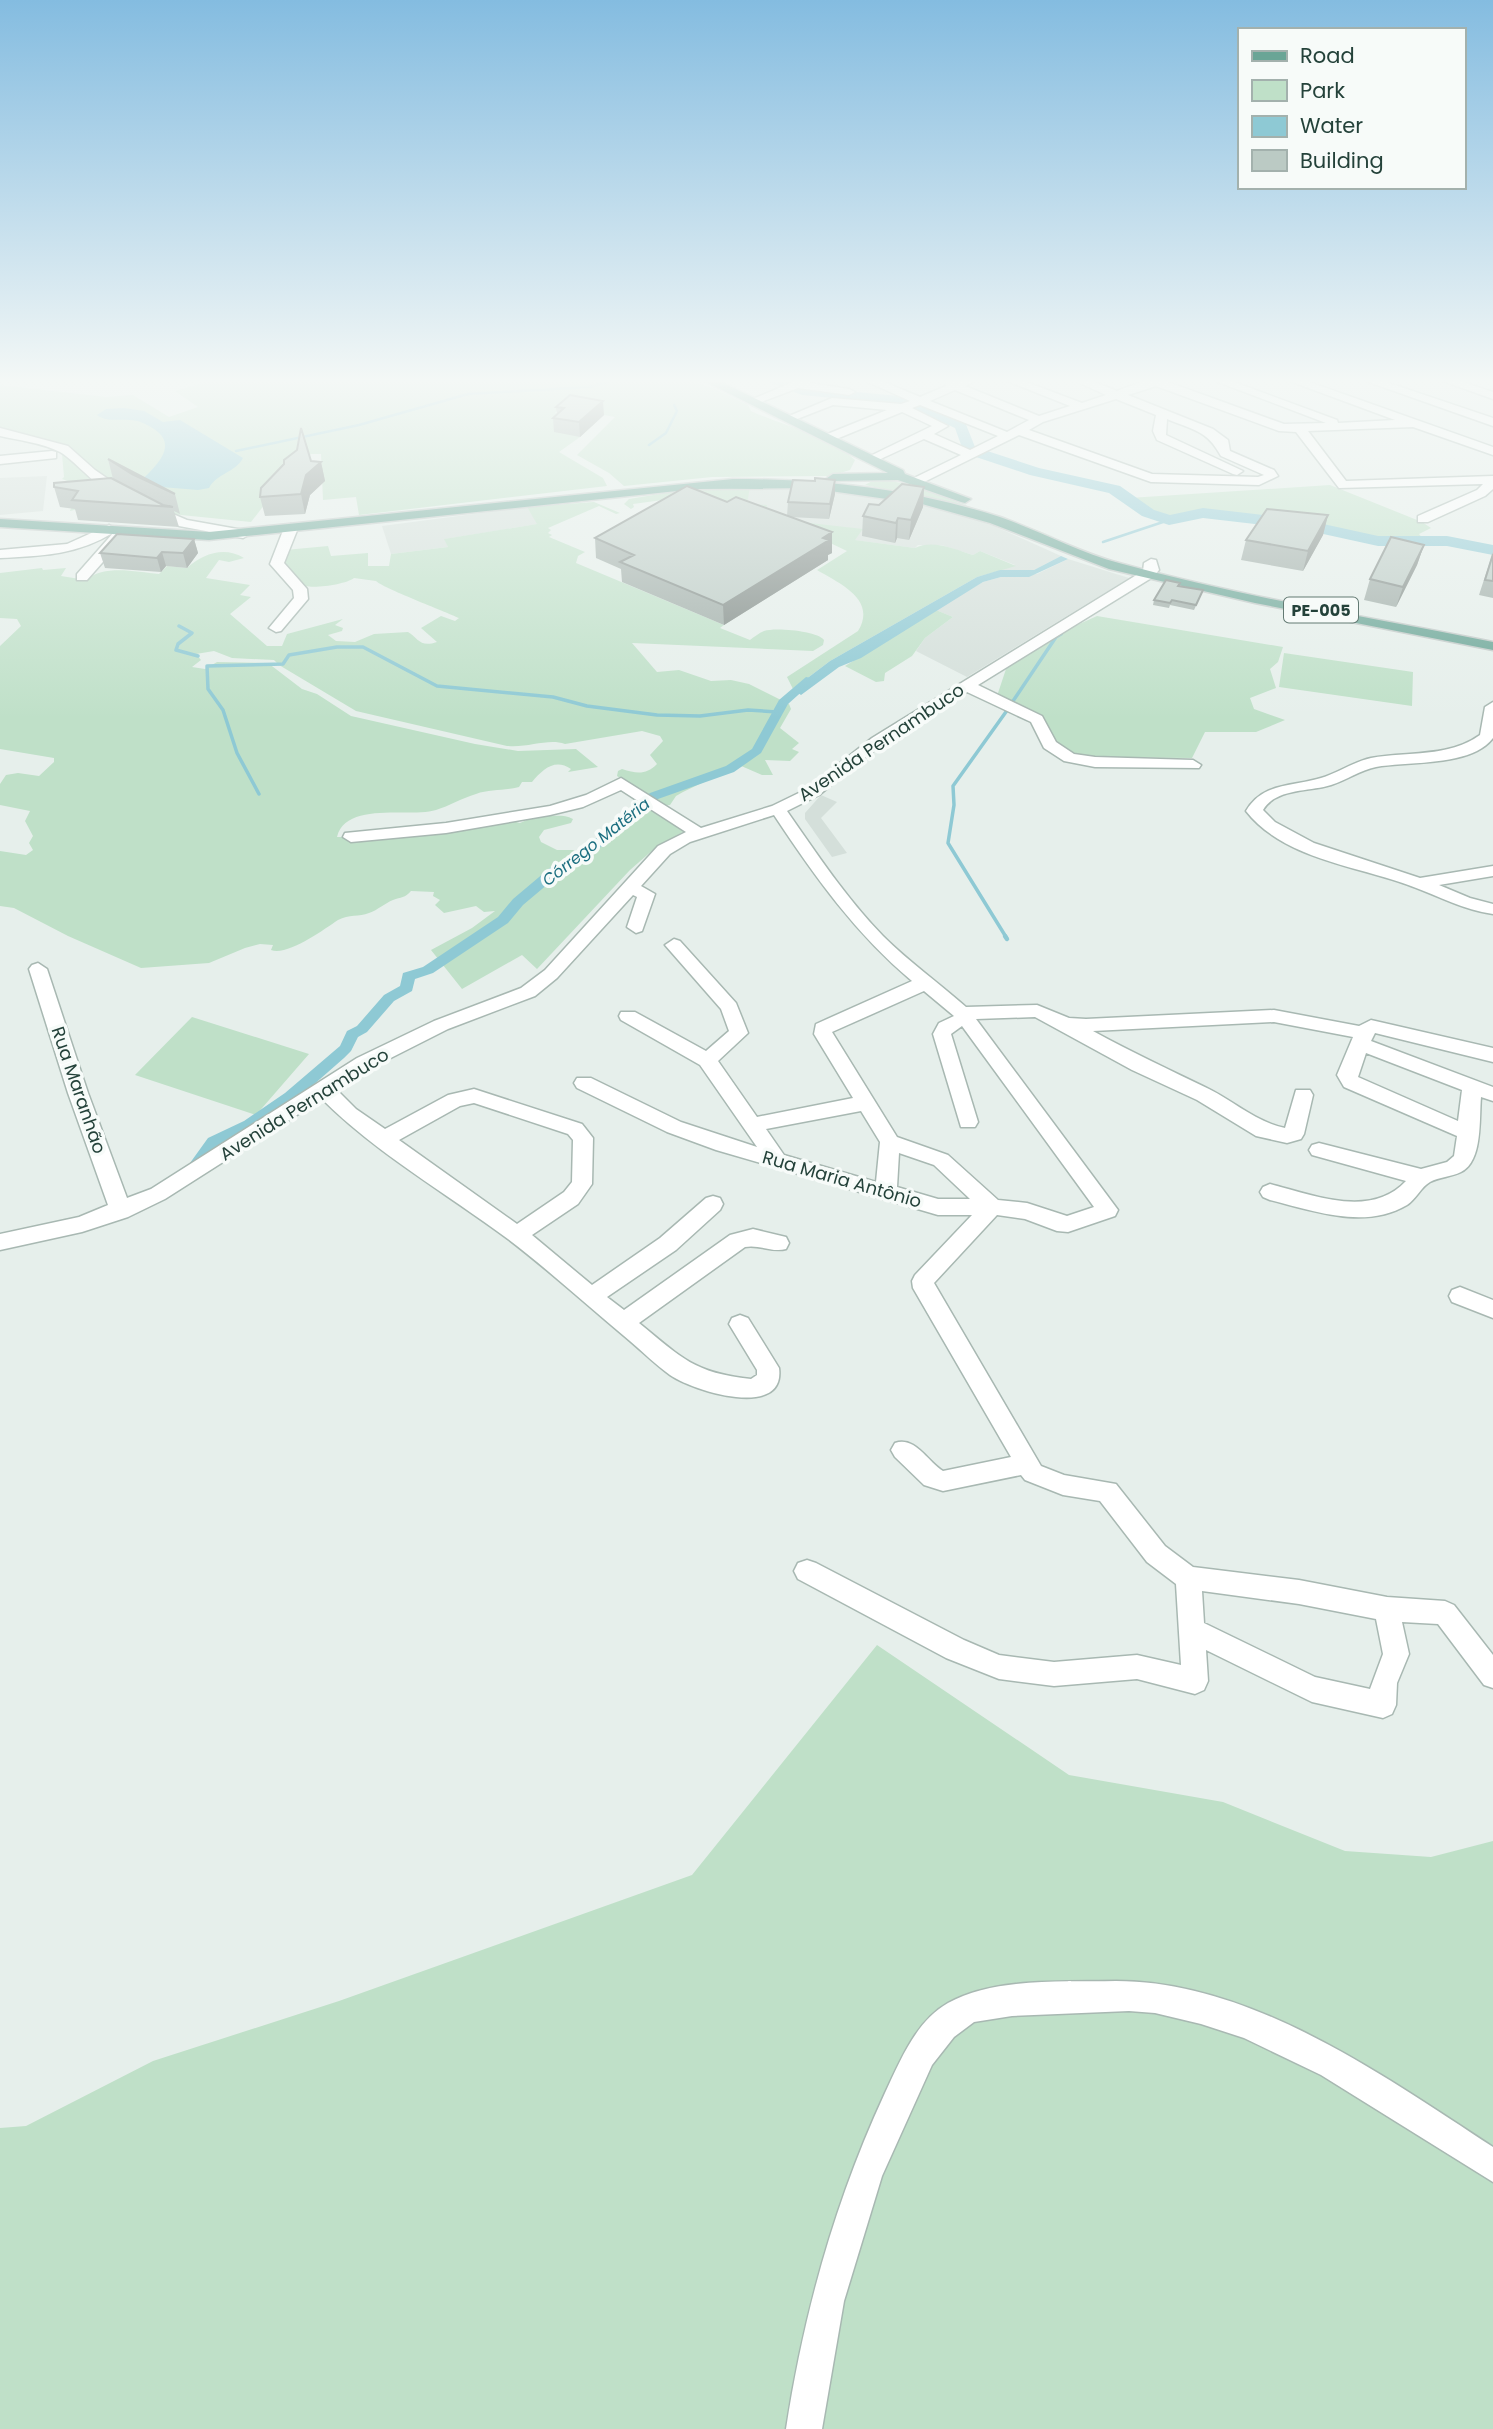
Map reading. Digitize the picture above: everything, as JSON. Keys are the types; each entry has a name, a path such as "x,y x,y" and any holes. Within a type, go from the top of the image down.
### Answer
{"main road":[{"name":"PE-005","path":"0,523 116,530 182,529 243,534 596,492"},
{"name":"PE-005","path":"888,492 974,513 1079,555 1493,634"},
{"name":"PE-005","path":"948,492 1149,569 1493,646"}],"street":[{"path":"122,492 182,529"},
{"path":"1423,519 1482,492"},
{"path":"276,628 301,599 300,589 277,564 291,528"},
{"path":"0,554 72,549 116,530"},
{"path":"82,577 116,530"},
{"name":"Avenida Pernambuco","path":"2,1235 82,1224 121,1211 189,1177 324,1089 400,1044 527,992 551,974 664,850 698,833 778,810 813,792 877,741 1149,569"},
{"path":"965,685 1037,719 1049,745 1070,758 1095,762 1193,765"},
{"path":"1493,707 1489,732 1463,749 1426,758 1367,764 1322,783 1277,792 1261,800 1254,811 1293,839 1493,909"},
{"path":"351,837 438,830 554,811 586,803 621,783 698,833"},
{"path":"778,810 862,925 893,956 964,1016"},
{"path":"738,821 792,830"},
{"path":"1417,882 1493,871"},
{"path":"630,888 646,894 636,927"},
{"path":"674,946 729,1007 739,1033 706,1060"},
{"name":"Rua Maranhão","path":"38,968 78,1093 121,1211"},
{"path":"886,1191 890,1142 822,1034 823,1030 925,983"},
{"path":"968,1122 942,1034 944,1027 964,1016 1037,1011 1139,1065 1203,1095 1263,1131 1287,1136 1294,1134 1303,1095"},
{"path":"628,1016 706,1060 777,1161"},
{"name":"Rua Maria Antônio","path":"584,1083 674,1127 777,1161 937,1207 992,1207 1027,1211 1057,1223 1068,1224 1108,1210 964,1016"},
{"path":"1066,1024 1263,1016 1297,1019 1365,1034 1493,1055"},
{"path":"1365,1034 1472,1087 1493,1094"},
{"path":"1365,1034 1347,1075 1351,1082 1466,1132"},
{"path":"1270,1192 1358,1210 1380,1207 1398,1200 1421,1177 1454,1167 1463,1160 1472,1087"},
{"path":"324,1089 349,1114 382,1140 517,1235 680,1370 717,1385 751,1389 762,1385 769,1377 768,1368 740,1324"},
{"path":"382,1140 456,1100 474,1096 575,1129 583,1138 582,1184 571,1198 517,1235"},
{"path":"752,1125 865,1103"},
{"path":"890,1142 942,1160 992,1207 923,1281 924,1288 1033,1473 1063,1485 1107,1491 1149,1547 1188,1578 1299,1592 1419,1614 1445,1613 1493,1676"},
{"path":"1318,1150 1421,1177"},
{"path":"592,1297 668,1244 713,1204"},
{"path":"624,1322 738,1241 753,1237 778,1244"},
{"path":"1460,1296 1493,1309"},
{"path":"904,1450 933,1478 943,1481 1026,1464"},
{"path":"807,1571 955,1648 999,1667 1054,1674 1137,1667 1195,1681 1188,1578"},
{"path":"1190,1629 1312,1689 1383,1705 1384,1683 1396,1654 1387,1609"},
{"path":"804,2429 811,2374 839,2256 870,2162 924,2048 954,2017 995,2001 1152,1998 1202,2008 1318,2056 1493,2166"}],"shaded area":[{"path":"0,492 45,492 43,511 0,515"},
{"path":"749,492 844,492 893,498 937,507 994,526 1061,556 1034,570 1000,570 1015,565 980,551 973,555 941,545 918,545 915,548 854,540 862,530 764,518 746,504"},
{"path":"527,507 538,524 445,539 448,547 391,554 382,526"},
{"path":"1068,559 1129,578 967,677 916,651 925,638 953,617 936,610 941,606 983,582 1001,577 1037,574"},
{"path":"821,795 837,802 821,818 847,853 832,857 805,819 805,813"}],"green space":[{"path":"76,492 274,492 251,522 91,506 70,511"},
{"path":"323,492 553,492 359,515 356,497 323,500"},
{"path":"670,492 749,492 747,504 767,505 765,518 863,529 855,540 915,548 929,544 973,555 980,551 1016,566 977,577 830,661 793,689 787,677 858,631 863,620 863,610 854,594 817,570 847,551 826,541 670,499 633,504 631,509 624,504 629,499"},
{"path":"900,492 931,492 1055,537 960,505"},
{"path":"1216,492 1348,492 1431,528 1419,534 1425,541 1378,541 1305,525 1203,513 1169,520 1148,513 1129,498"},
{"path":"594,502 620,513 616,514 599,506 548,528 551,530 548,533 552,535 549,537 585,552 578,556 576,563 724,625 720,628 750,640 764,631 777,629 814,634 824,640 823,645 813,651 632,643 657,672 679,670 711,681 731,680 749,684 789,704 791,709 780,728 799,743 792,749 799,752 790,761 765,760 773,775 762,775 739,765 683,792 676,796 670,805 663,806 617,776 622,769 641,772 657,764 650,755 663,741 660,736 642,731 565,744 552,742 507,746 356,711 274,660 232,658 214,651 196,654 201,660 192,667 205,669 217,662 268,663 302,689 317,694 351,716 518,751 576,749 598,767 568,772 571,769 565,766 550,766 532,782 522,782 519,787 481,792 436,810 365,815 352,819 343,826 337,837 403,837 509,820 520,823 538,815 560,816 573,819 571,823 544,830 539,837 541,842 557,850 573,850 579,854 630,807 644,800 686,830 654,849 630,870 537,969 522,955 462,989 431,950 472,928 495,911 484,912 476,906 444,913 435,905 440,900 433,896 434,892 411,891 372,912 338,920 287,949 271,950 273,945 260,944 209,963 141,968 68,936 14,908 0,906 0,851 26,855 33,850 29,843 33,836 25,821 30,811 0,805 0,784 6,775 18,773 39,776 54,762 54,758 0,749 0,646 21,626 17,619 0,618 0,573 66,568 61,576 86,580 102,572 111,571 159,574 167,566 187,568 207,555 229,552 244,558 229,562 219,560 206,578 250,585 240,595 251,597 230,614 267,646 282,646 287,634 343,619 335,625 343,628 342,631 328,635 336,641 355,642 374,634 408,632 420,642 431,644 437,642 421,628 441,616 455,621 459,618 376,581 354,578 326,586 304,586 293,580 277,564 285,550 328,546 331,556 368,553 368,566 389,566 391,554 448,547 444,539 537,524 527,507"},
{"path":"936,610 953,617 925,638 912,656 885,673 884,681 876,682 845,666"},
{"path":"1097,616 1283,647 1278,662 1270,669 1276,688 1250,698 1254,709 1285,720 1256,732 1205,732 1192,758 1077,757 1052,747 1044,723 997,696 1007,666 1046,639"},
{"path":"1284,653 1413,672 1412,706 1279,687"},
{"path":"192,1017 309,1054 256,1115 135,1075"},
{"path":"877,1645 1069,1775 1223,1802 1345,1851 1431,1857 1493,1841 1493,2429 0,2429 0,2128 26,2126 153,2061 339,2001 692,1875"}],"water":[{"path":"1061,556 1068,559 1029,577 1001,577 983,582 861,658 839,667 801,695 793,689 830,661 977,577 1000,570 1034,570"}],"building":[{"path":"77,492 139,492 173,507 72,500"},
{"path":"261,492 301,492 301,494 260,497"},
{"path":"676,492 703,492 727,502 736,497 832,532 823,538 829,540 723,605 620,562 634,555 595,538"},
{"path":"790,492 832,492 830,504 788,502"},
{"path":"893,492 922,492 911,520 898,518 896,523 863,516 869,504 879,505"},
{"path":"1267,509 1328,515 1308,551 1246,540"},
{"path":"117,534 194,539 183,553 162,552 157,558 100,553"},
{"path":"1391,537 1424,545 1403,587 1370,579"},
{"path":"1493,554 1493,581 1485,580"},
{"path":"1166,580 1180,583 1178,586 1203,590 1196,605 1172,600 1170,603 1154,600"}],"waterway":[{"path":"1119,492 1148,513 1169,520 1203,513 1305,525 1378,541 1447,541 1493,550"},
{"name":"Córrego Matéria","path":"1103,542 1169,520"},
{"path":"179,626 192,633 178,644 176,650 198,656"},
{"path":"1011,704 1056,637 1061,634"},
{"path":"259,794 237,753 223,710 208,689 207,666 283,664 289,655 337,647 363,647 437,686 553,697 587,706 657,715 700,716 748,710 777,712"},
{"name":"Córrego Matéria","path":"198,1163 213,1142 249,1125 290,1097 339,1055 346,1048 352,1034 362,1029 389,998 407,988 408,976 428,970 503,920 518,902 556,870 585,854 654,796 730,769 757,751 783,702 810,679"},
{"path":"1006,937 948,843 954,805 953,786 1008,709"}]}
